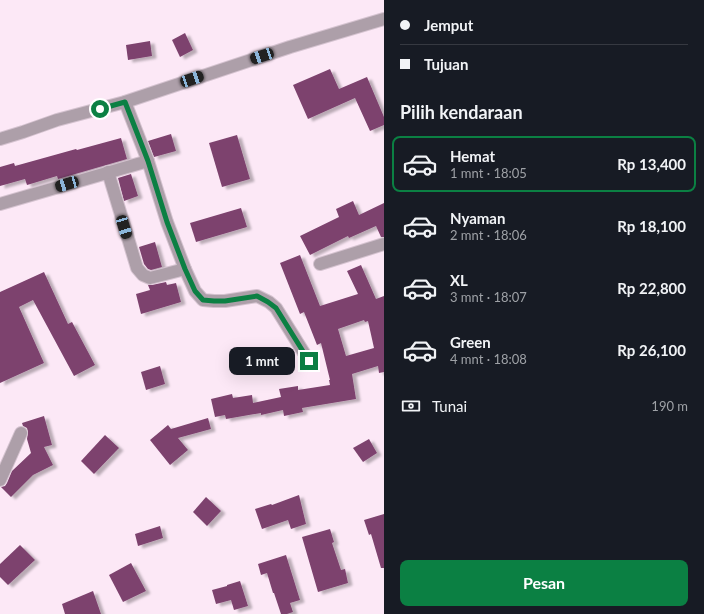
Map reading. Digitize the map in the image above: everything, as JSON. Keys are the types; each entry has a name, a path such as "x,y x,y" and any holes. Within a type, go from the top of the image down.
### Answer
{"street":[{"path":"0,139 57,120 125,102 290,47 384,19"},
{"path":"125,102 148,161 167,222 195,291 203,300 225,301 257,296 268,302 276,308 309,361"},
{"path":"0,204 148,161"},
{"path":"108,172 137,268 143,275 150,278 185,269"},
{"path":"320,264 384,244"},
{"path":"0,480 21,433"}],"building":[{"path":"185,33 193,50 180,57 172,40"},
{"path":"150,41 152,56 128,60 126,45"},
{"path":"330,69 339,89 367,77 384,117 384,125 370,131 355,98 308,119 293,85"},
{"path":"171,134 176,151 154,157 148,141"},
{"path":"237,135 250,179 222,187 209,143"},
{"path":"121,138 127,159 58,179 57,176 27,185 25,179 0,186 0,167 14,163 15,166"},
{"path":"131,174 138,196 124,201 118,178"},
{"path":"353,201 359,215 384,203 384,237 381,237 376,226 349,238 348,236 310,255 300,236 339,217 336,209"},
{"path":"241,208 247,227 196,242 190,223"},
{"path":"155,242 162,267 151,270 144,264 139,247"},
{"path":"300,255 320,306 358,294 347,271 361,265 376,299 384,296 384,372 379,373 378,366 352,374 356,399 302,408 303,412 284,416 283,410 261,415 261,413 226,419 225,415 215,417 211,399 232,394 233,398 252,395 253,403 281,397 279,389 298,386 298,390 330,385 321,343 317,345 304,312 300,314 280,263","holes":["364,320 365,322 368,321 374,348 346,356 338,329"]},
{"path":"44,272 68,324 72,322 95,365 74,376 33,300 19,307 44,363 0,383 0,292"},
{"path":"166,282 167,285 176,283 181,302 141,314 136,294 150,290 148,285"},
{"path":"160,366 165,384 146,390 141,372"},
{"path":"44,416 52,445 44,447 53,465 33,475 11,497 1,487 5,486 12,471 31,453 27,439 27,428 23,426 22,423"},
{"path":"208,418 211,429 178,438 188,450 170,465 150,440 168,425 171,429"},
{"path":"105,435 119,448 94,474 81,461"},
{"path":"369,439 377,453 363,462 353,448"},
{"path":"299,495 306,524 291,529 288,520 262,529 255,509 271,504 272,505"},
{"path":"206,497 221,511 207,526 193,512"},
{"path":"384,514 384,568 381,568 371,534 369,535 364,520"},
{"path":"160,526 163,538 138,546 135,534"},
{"path":"330,529 334,542 332,543 341,570 345,569 348,583 318,592 302,537"},
{"path":"20,545 35,560 8,585 0,577 0,564"},
{"path":"286,555 300,600 290,603 293,612 281,614 267,573 261,575 258,564"},
{"path":"131,563 146,591 123,602 109,575"},
{"path":"240,581 248,606 234,610 231,600 216,604 212,590"},
{"path":"93,591 101,614 65,614 62,604"}],"route":[{"path":"100,109 125,102 148,161 167,222 195,291 203,300 225,301 257,296 268,302 276,308 309,361"}]}
